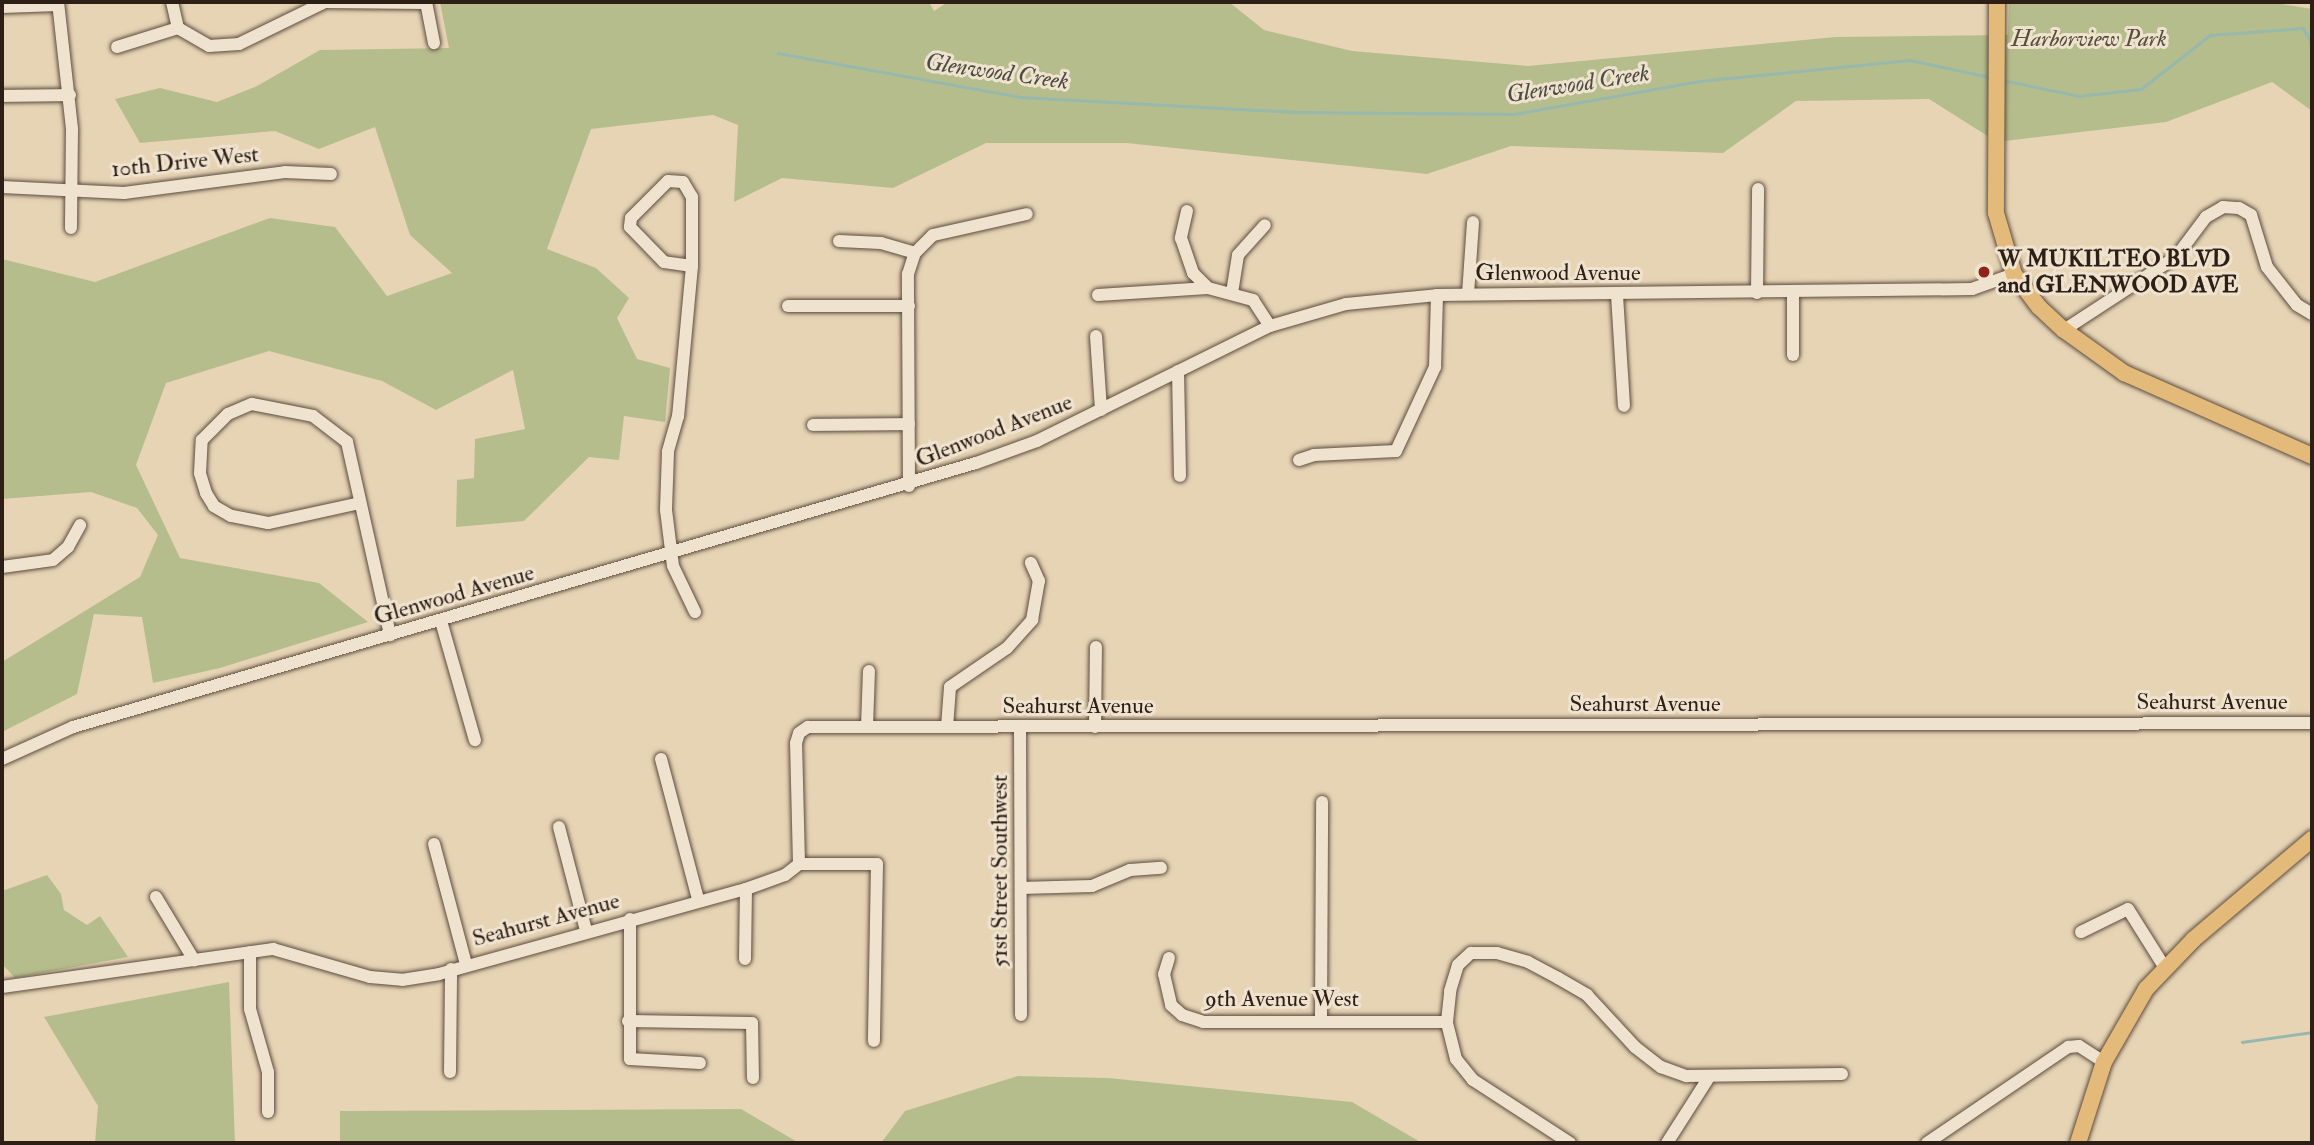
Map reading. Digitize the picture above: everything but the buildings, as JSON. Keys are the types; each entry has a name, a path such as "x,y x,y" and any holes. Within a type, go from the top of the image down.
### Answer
{"main road":[{"path":"1997,4 1996,213 2014,274 2039,307 2064,330 2124,373 2165,394 2312,456"},
{"path":"2078,1143 2104,1062 2132,1010 2165,968 2312,839"}],"street":[{"path":"172,2 178,28 209,46 239,44 325,2 426,2 434,43"},
{"path":"2,7 58,4 70,95 74,192 71,228"},
{"path":"117,47 178,28"},
{"path":"2,96 70,95"},
{"name":"10th Drive West","path":"2,187 124,193 285,173 331,174"},
{"path":"692,266 664,262 630,227 631,218 668,180 683,182 692,197 692,266 678,416 668,452 666,510 673,566 695,612"},
{"path":"1757,293 1758,189"},
{"path":"2064,330 2176,257 2206,218 2223,207 2239,208 2251,215 2267,267 2297,305 2312,314"},
{"path":"1188,211 1181,238 1184,258 1208,288"},
{"path":"909,486 908,274 915,253 933,235 1027,214"},
{"path":"1468,294 1473,222"},
{"path":"1232,293 1238,255 1265,225"},
{"path":"839,241 880,243 915,253"},
{"name":"Glenwood Avenue","path":"2,759 73,727 909,486 1037,441 1270,326 1346,304 1468,294 1617,295 1972,289 2014,274"},
{"path":"1098,295 1208,288 1252,300 1270,326"},
{"path":"1793,292 1793,355"},
{"path":"1299,460 1314,455 1396,452 1435,367 1437,295"},
{"path":"1617,295 1624,407"},
{"path":"788,306 909,306"},
{"path":"1096,336 1101,410"},
{"path":"1178,371 1180,476"},
{"path":"360,503 268,523 249,521 214,506 200,473 202,440 228,414 252,404 313,416 347,442 390,635"},
{"path":"813,425 909,425"},
{"path":"2,567 53,561 68,547 80,525"},
{"path":"947,727 950,687 1007,648 1032,620 1039,580 1031,563"},
{"path":"441,621 475,740"},
{"path":"1095,727 1096,647"},
{"path":"867,727 869,671"},
{"name":"Seahurst Avenue","path":"2,987 273,949 370,977 402,980 746,889 785,875 799,864 799,733 808,727 2312,723"},
{"name":"51st Street Southwest","path":"1020,727 1021,1015"},
{"path":"661,759 698,900"},
{"path":"1321,1020 1322,802"},
{"path":"559,827 586,931"},
{"path":"434,844 466,964"},
{"path":"799,864 877,864 874,1041"},
{"path":"1021,888 1092,886 1130,870 1161,868"},
{"path":"745,959 746,889"},
{"path":"156,897 194,960"},
{"path":"2081,932 2128,909 2165,968"},
{"path":"630,919 629,1059 701,1063"},
{"path":"250,952 250,1009 268,1072 268,1112"},
{"path":"1570,1143 1473,1080 1456,1059 1447,1021 1458,965 1471,953 1497,953 1528,962 1587,995 1635,1047 1661,1067 1709,1077 1842,1074"},
{"name":"9th Avenue West","path":"1169,958 1164,991 1182,1015 1203,1022 1447,1021"},
{"path":"450,1072 451,969"},
{"path":"628,1021 752,1023 753,1078"},
{"path":"1927,1143 2068,1046 2079,1046 2104,1062"},
{"path":"1667,1143 1709,1077"}],"green space":[{"name":"Harborview Park","path":"440,2 929,2 934,11 948,2 1229,2 1264,30 1352,51 1528,66 1835,37 2008,35 2009,2 2270,2 2312,9 2312,111 2272,82 2166,122 1997,142 1929,99 1796,101 1723,153 1511,146 1427,174 1126,143 986,143 893,188 782,178 734,202 738,125 713,115 591,129 547,249 596,268 629,298 617,318 637,359 670,368 665,422 624,416 619,460 589,457 524,521 456,527 457,480 474,478 475,439 525,429 513,370 436,410 382,381 269,351 166,383 136,465 180,558 319,583 368,622 220,668 153,683 142,617 94,614 77,694 2,732 2,662 140,577 158,535 137,508 91,492 2,499 2,259 95,282 270,218 335,227 387,296 452,273 410,235 375,127 319,149 275,131 140,143 115,99 160,88 217,102 257,86 320,50 449,48"},
{"path":"47,875 61,894 64,910 87,925 100,916 128,957 15,978 2,964 2,891"},
{"path":"229,982 235,1143 95,1143 98,1106 44,1017"},
{"path":"1018,1076 1108,1078 1352,1102 1422,1143 881,1143 905,1111"},
{"path":"741,1109 799,1143 340,1143 340,1111"}],"waterway":[{"name":"Glenwood Creek","path":"2002,80 2079,96 2141,89 2210,35 2303,28 2312,43"},
{"name":"Glenwood Creek","path":"778,53 1020,97 1298,112 1514,114 1699,81 1910,60 1989,77"},
{"path":"2242,1042 2312,1032"}],"place":[{"name":"W MUKILTEO BLVD and GLENWOOD AVE","path":"1984,272"}]}
